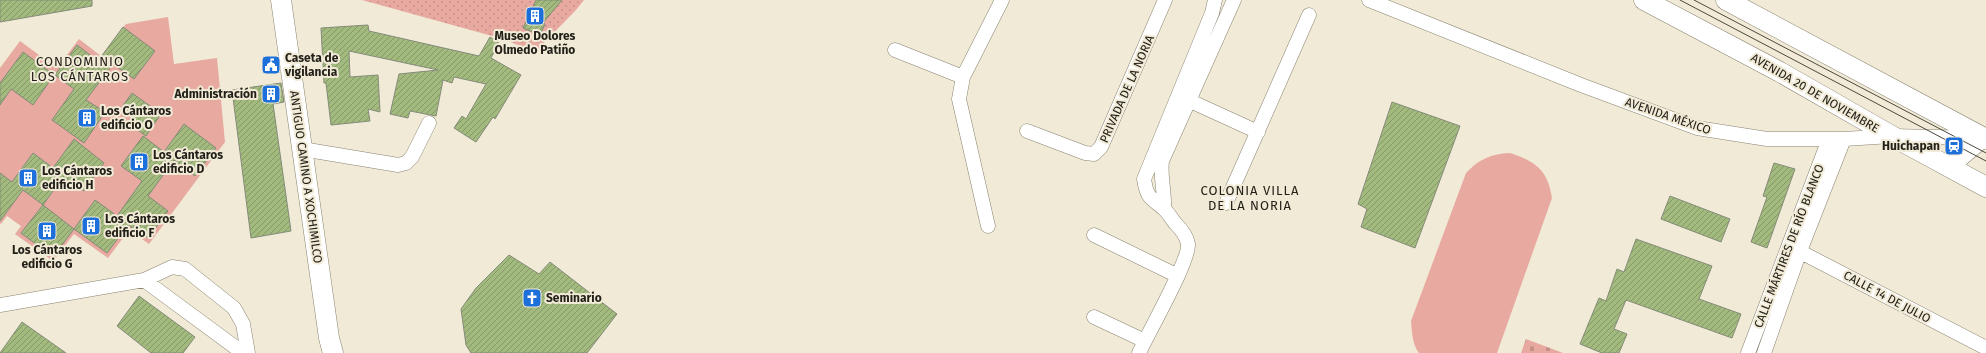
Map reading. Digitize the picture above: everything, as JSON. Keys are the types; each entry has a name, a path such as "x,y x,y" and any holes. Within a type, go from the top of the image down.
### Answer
{"main road":[{"name":"ANTIGUO CAMINO A XOCHIMILCO","path":"281,0 328,338 333,353"},
{"name":"AVENIDA 20 DE NOVIEMBRE","path":"1644,0 1780,72 1892,136 1986,186"},
{"path":"1726,0 1985,138"}],"street":[{"path":"988,226 959,99 963,77 1002,0"},
{"name":"PRIVADA DE LA NORIA","path":"1027,131 1085,153 1094,154 1101,147 1165,0"},
{"path":"1172,126 1198,64 1225,19 1234,0"},
{"name":"AVENIDA MÉXICO","path":"1369,0 1581,85 1698,128 1767,140 1844,139 1892,136 1985,138"},
{"path":"1213,6 1225,19"},
{"path":"1094,318 1142,347 1186,257 1188,243 1182,231 1164,209 1154,203 1146,193 1144,179 1172,126 1188,100 1213,6"},
{"path":"1226,203 1309,15"},
{"path":"895,50 963,77"},
{"path":"1188,100 1258,132"},
{"path":"302,149 398,165 406,164 412,157 429,123"},
{"path":"1949,167 1985,138"},
{"name":"CALLE MÁRTIRES DE RÍO BLANCO","path":"1764,353 1794,248 1829,139"},
{"name":"CALLE MÁRTIRES DE RÍO BLANCO","path":"1748,353 1844,139"},
{"path":"1094,235 1178,276"},
{"name":"CALLE 14 DE JULIO","path":"1794,248 1986,348"},
{"path":"0,305 144,280 172,267 185,269 234,308 243,324 248,353"},
{"path":"144,280 243,353"}],"green space":[{"path":"362,0 584,0 535,52 503,39"},
{"path":"168,17 174,64 217,58 225,142 149,244 129,230 108,258 74,234 53,261 15,234 21,226 7,216 1,224 0,223 0,68 20,41 57,68 79,39 101,56 126,24"},
{"path":"1510,153 1527,159 1539,168 1547,180 1552,198 1497,353 1419,353 1412,334 1411,321 1466,173 1486,158"},
{"path":"1526,339 1563,353 1521,353"}],"building":[{"path":"0,0 92,0 92,6 0,22"},
{"name":"Museo Dolores Olmedo Patiño","path":"536,0 562,0 543,23 545,24 540,35 523,28"},
{"path":"368,25 369,31 479,56 490,37 499,43 491,58 521,75 495,119 493,117 476,142 454,128 462,116 466,119 486,84 454,77 452,83 443,80 436,116 410,111 408,118 390,114 399,74 438,70 349,51 350,77 378,75 380,112 368,109 370,121 331,125 326,83 324,83 321,28"},
{"path":"123,27 155,51 134,79 113,64 86,100 105,112 84,143 52,120 74,89 55,75 77,45 98,61"},
{"path":"23,52 54,75 33,105 11,89 0,105 0,83"},
{"path":"281,83 284,102 273,104 291,231 251,238 232,90"},
{"path":"132,93 161,114 146,136 128,123 134,115 122,107"},
{"path":"1392,102 1460,126 1415,248 1361,227 1367,209 1358,204"},
{"path":"184,124 216,148 195,176 174,160 148,196 168,211 148,238 128,225 107,253 74,229 95,200 117,216 142,181 121,166 143,136 164,152"},
{"path":"74,139 104,163 84,191 63,177 43,205 23,190 0,221 0,173 12,182 33,153 53,168"},
{"path":"1774,163 1795,169 1767,248 1751,242 1767,197 1763,196"},
{"path":"1670,196 1730,219 1721,242 1661,219"},
{"name":"Los Cántaros edificio G","path":"43,205 74,229 53,257 21,233"},
{"path":"1636,239 1712,266 1699,299 1741,314 1732,338 1626,300 1614,329 1627,334 1619,353 1602,353 1580,344 1599,298 1606,301 1617,269 1624,272"},
{"name":"Seminario","path":"509,255 539,274 550,262 617,314 587,353 471,353 466,345 461,309 476,288"},
{"path":"139,296 195,337 183,353 151,353 117,326"},
{"path":"22,322 66,353 0,353"}],"tram line":[{"path":"1680,0 1986,161"},
{"path":"1694,0 1986,153"}],"place":[{"name":"Museo Dolores Olmedo Patiño","path":"535,16"},
{"name":"Caseta de vigilancia","path":"271,65"},
{"name":"Administración","path":"271,94"},
{"name":"Los Cántaros edificio O","path":"87,118"},
{"name":"Huichapan","path":"1954,146"},
{"name":"Los Cántaros edificio D","path":"139,162"},
{"name":"Los Cántaros edificio H","path":"28,178"},
{"name":"Los Cántaros edificio F","path":"91,226"},
{"name":"Los Cántaros edificio G","path":"47,231"},
{"name":"Seminario","path":"532,298"}],"district":[{"name":"CONDOMINIO LOS CÁNTAROS","path":"80,68"},
{"name":"COLONIA VILLA DE LA NORIA","path":"1250,198"}]}
